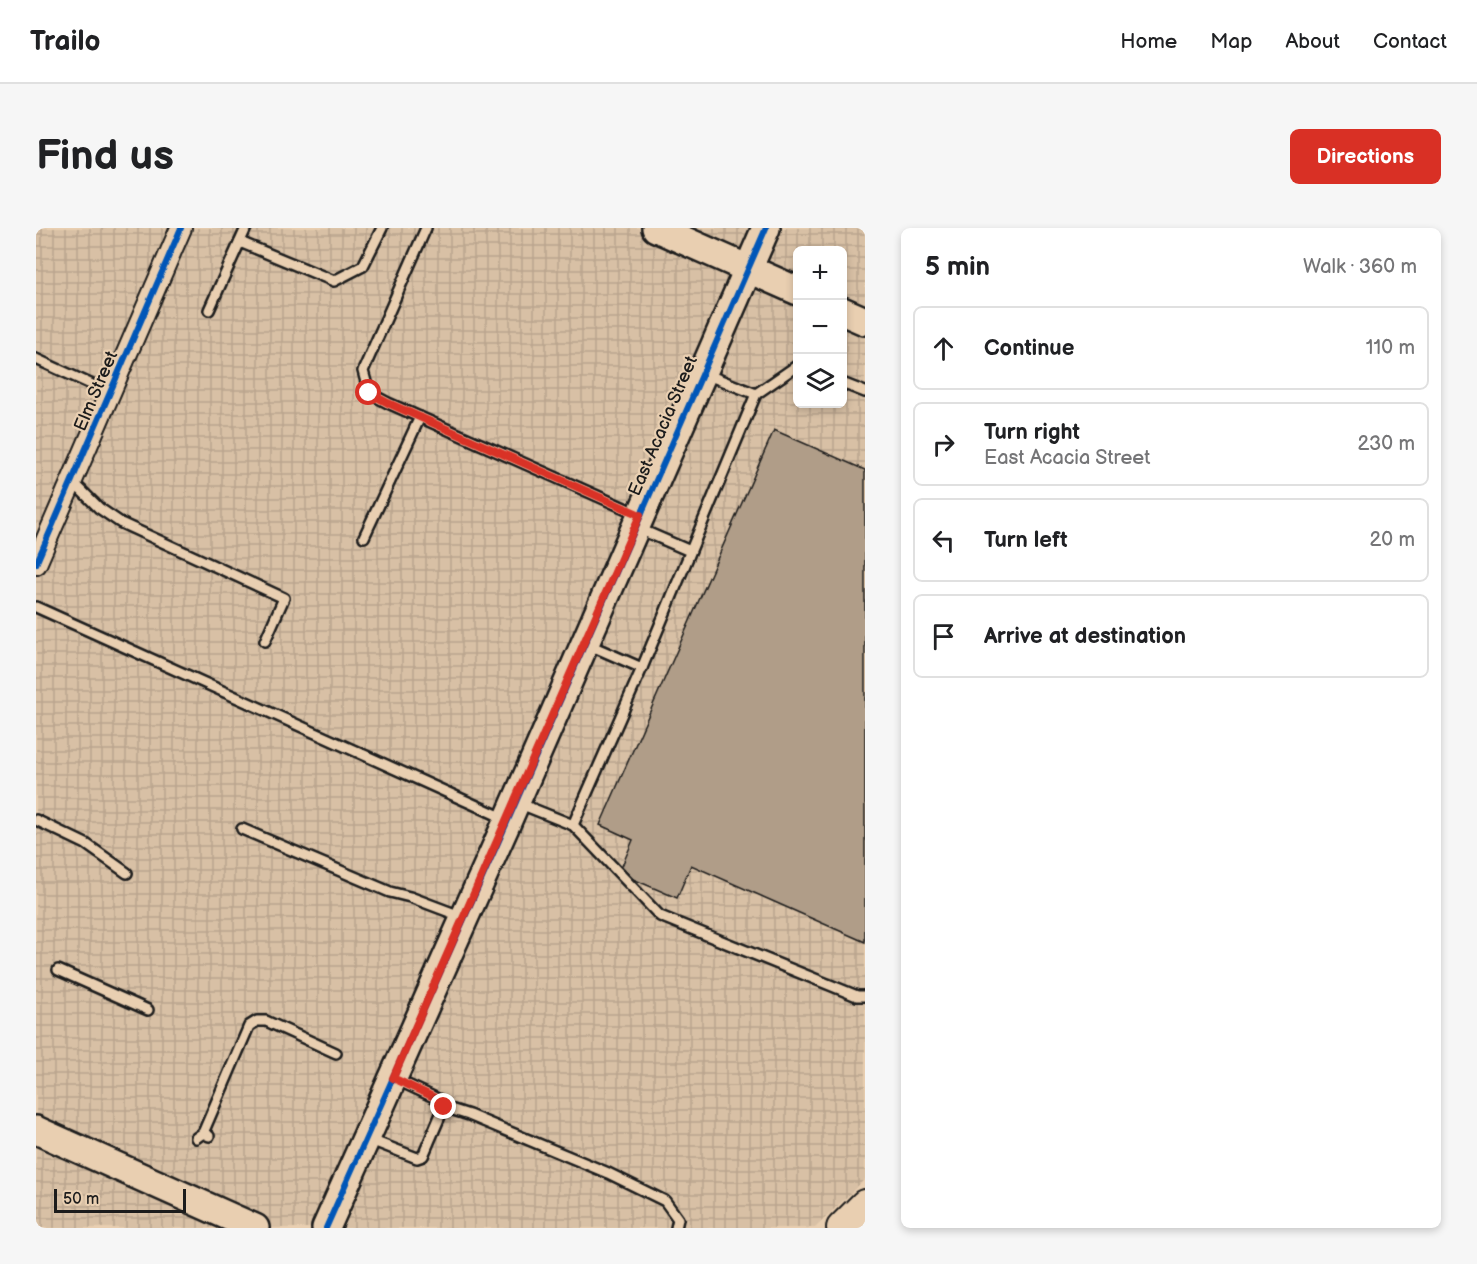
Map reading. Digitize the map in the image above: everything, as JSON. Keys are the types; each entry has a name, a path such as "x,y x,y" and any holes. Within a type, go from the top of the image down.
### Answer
{"main road":[{"path":"842,1228 865,1205"}],"street":[{"name":"Elm Street","path":"36,564 181,228"},
{"path":"656,228 793,289"},
{"name":"East Acacia Street","path":"326,1228 512,811 765,228"},
{"path":"847,313 865,321"},
{"path":"36,1130 255,1228"}],"lane":[{"path":"209,310 246,228"},
{"path":"240,242 334,281 363,266 382,228"},
{"path":"426,228 363,371 369,393 638,521 690,552"},
{"path":"36,359 110,393"},
{"path":"573,825 642,668 756,394 793,368"},
{"path":"702,373 756,394"},
{"path":"847,385 865,392"},
{"path":"364,537 420,417"},
{"path":"73,482 99,508 121,523 284,598 266,641"},
{"path":"36,607 512,811 573,825 660,916 857,996 865,996"},
{"path":"585,643 642,668"},
{"path":"36,820 86,844 127,873"},
{"path":"242,829 390,892 465,917"},
{"path":"58,970 148,1010"},
{"path":"202,1136 249,1026 257,1021 266,1021 336,1053"},
{"path":"393,1078 440,1100 444,1107 469,1114 608,1173 665,1201 678,1219 676,1228"},
{"path":"366,1139 417,1158 423,1156 444,1107"}],"shaded area":[{"path":"36,228 865,228 865,1179 815,1228 36,1228"}],"building":[{"path":"774,430 865,470 865,942 691,865 677,898 619,873 633,840 600,825"}],"cycle path":[{"path":"36,564 181,228"},
{"path":"326,1228 508,820 766,228"}],"route":[{"path":"369,393 640,515 393,1078 440,1100 444,1107"}]}
